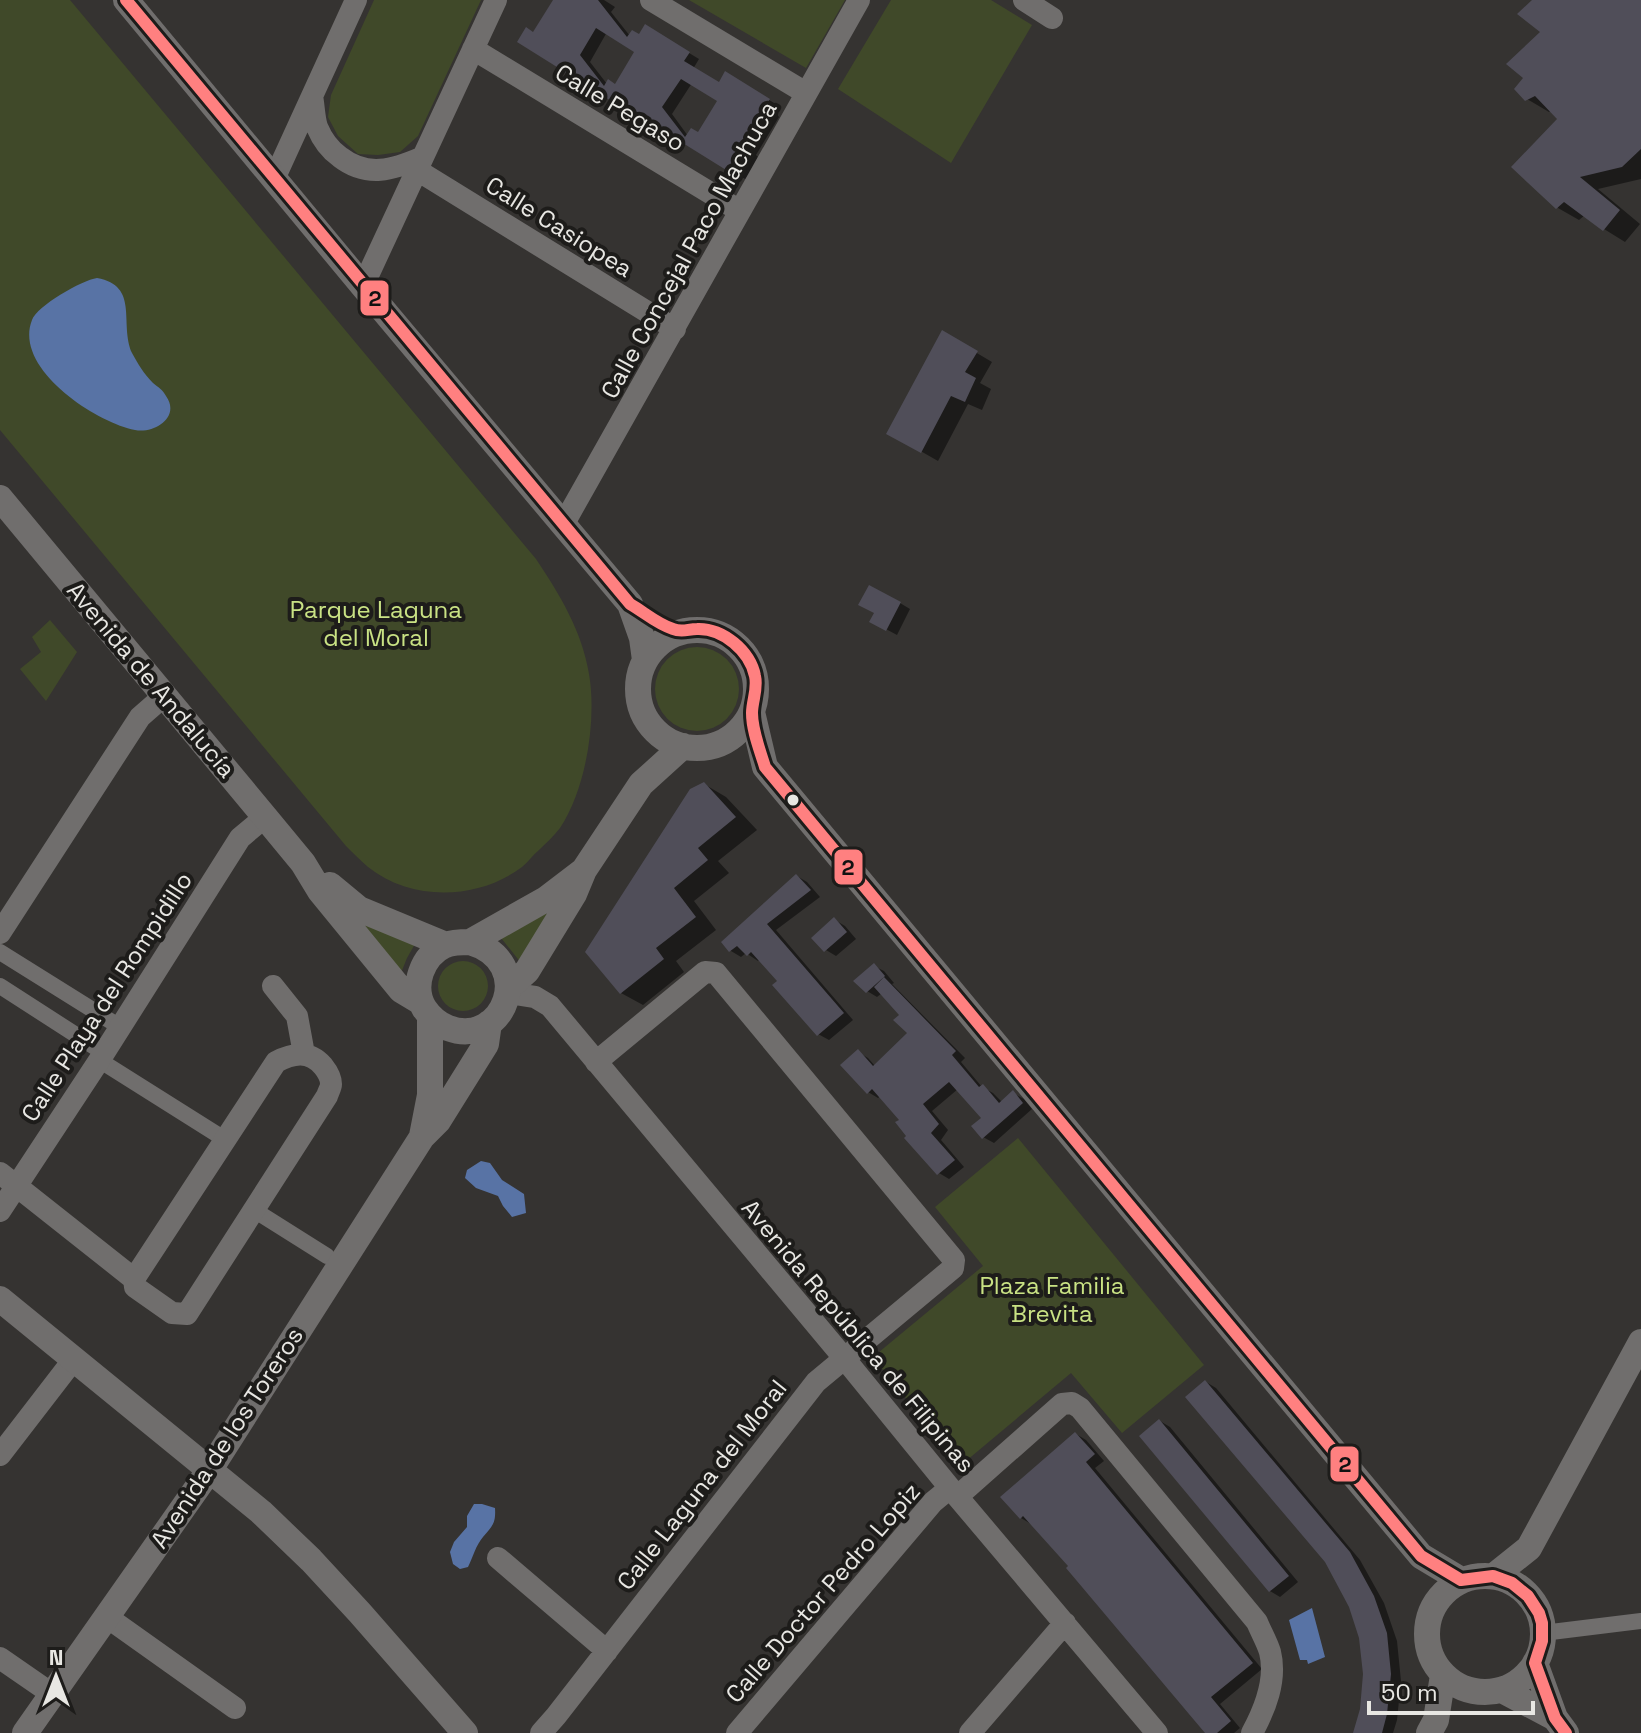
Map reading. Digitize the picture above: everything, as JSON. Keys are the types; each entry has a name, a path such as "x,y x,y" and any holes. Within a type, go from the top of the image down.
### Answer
{"street":[{"path":"126,0 630,604 679,632"},
{"path":"275,177 356,0"},
{"path":"363,286 496,0"},
{"path":"651,0 806,93"},
{"name":"Calle Concejal Paco Machuca","path":"563,525 859,0"},
{"path":"1024,0 1052,18"},
{"name":"Calle Pegaso","path":"473,49 740,211"},
{"path":"312,95 317,127 330,150 349,164 379,171 420,164"},
{"name":"Calle Casiopea","path":"420,164 675,329"},
{"name":"Avenida de Andalucía","path":"0,498 303,863 320,891 401,990 426,1009"},
{"path":"630,604 642,638 645,660"},
{"path":"696,629 729,638 751,663 756,679 752,712 744,726 719,744 701,748 683,746 666,739 652,727 642,712 638,695 639,677 645,660 666,638 679,632 696,629"},
{"path":"0,933 140,717 164,696"},
{"path":"752,712 765,767 1421,1556 1461,1580"},
{"path":"641,784 649,756 652,727"},
{"path":"719,744 738,757 765,767"},
{"path":"508,990 527,971 574,894 584,870 641,784 683,746"},
{"name":"Calle Playa del Rompidillo","path":"0,1211 8,1179 102,1056 240,838 265,817"},
{"name":"Avenida de Andalucía","path":"303,863 359,909 458,943"},
{"path":"458,943 482,946 493,953 507,975 508,990 498,1015 477,1029 465,1031 440,1024 426,1009 418,989 425,962 434,952 546,899 584,870"},
{"path":"0,952 120,1027"},
{"name":"Calle Laguna del Moral","path":"541,1733 816,1382 953,1268 954,1260 716,973 705,972 596,1062"},
{"path":"0,986 226,1140"},
{"path":"273,986 297,1016 304,1054"},
{"name":"Avenida República de Filipinas","path":"508,990 535,997 550,1006 1157,1733"},
{"name":"Avenida de los Toreros","path":"422,1137 430,1095 426,1009"},
{"name":"Avenida de los Toreros","path":"25,1733 209,1471 422,1137 438,1121 486,1044 489,1023"},
{"path":"304,1054 318,1060 327,1071 331,1082 327,1096 187,1314 172,1313 135,1287 134,1279 276,1062 289,1055 304,1054"},
{"path":"8,1179 134,1279"},
{"path":"254,1210 327,1256"},
{"path":"0,1299 261,1512 360,1613 465,1733"},
{"path":"1494,1576 1529,1548 1641,1342"},
{"path":"0,1455 74,1359"},
{"name":"Calle Doctor Pedro Lopiz","path":"737,1733 933,1502 954,1492 1062,1404 1072,1403 1080,1408 1257,1622 1270,1653 1272,1675 1268,1698 1252,1733"},
{"path":"1526,1593 1529,1548"},
{"path":"1421,1556 1432,1608"},
{"path":"498,1558 607,1651"},
{"path":"1494,1576 1511,1582 1526,1593 1537,1607 1543,1633 1541,1649 1527,1675 1502,1690 1487,1693 1456,1685 1443,1675 1432,1660 1427,1643 1427,1625 1432,1608 1449,1587 1461,1580 1494,1576"},
{"path":"107,1617 235,1708"},
{"path":"1543,1633 1641,1621"},
{"path":"970,1733 1065,1623"},
{"path":"0,1658 52,1694"},
{"path":"1535,1663 1560,1726"},
{"path":"1432,1726 1443,1675"},
{"path":"1502,1690 1560,1726"},
{"path":"1432,1726 1472,1691"}],"green space":[{"name":"Parque Laguna del Moral","path":"0,0 70,0 536,559 561,600 581,643 589,674 592,712 583,774 560,828 524,865 505,878 466,891 424,891 385,878 368,867 346,846 0,430"},
{"path":"374,0 481,0 418,136 400,152 378,155 358,154 338,136 328,117 331,95"},
{"path":"689,0 845,0 806,68"},
{"path":"891,0 991,0 1032,25 951,163 838,89"},
{"path":"50,620 77,652 46,701 20,669 41,652 32,637"},
{"path":"697,647 713,650 727,659 736,673 739,689 736,705 727,719 713,728 697,731 681,728 667,719 658,705 655,689 658,673 667,659 681,650"},
{"path":"553,906 521,963 498,934"},
{"path":"356,919 415,944 401,973"},
{"path":"463,961 481,968 488,986 481,1004 463,1011 445,1004 438,986 445,968"},
{"name":"Plaza Familia Brevita","path":"1018,1138 1204,1365 1122,1433 1071,1373 960,1466 873,1357 983,1266 935,1207"}],"water":[{"path":"97,278 110,282 124,297 132,353 170,404 168,417 157,427 135,430 99,416 61,390 34,356 29,338 36,314 61,294"},
{"path":"481,1161 490,1163 502,1180 524,1194 526,1213 512,1217 498,1196 476,1188 465,1178 467,1170"},
{"path":"474,1504 495,1508 495,1518 468,1567 460,1569 453,1564 450,1552 467,1527 467,1516"},
{"path":"1312,1608 1325,1657 1308,1664 1307,1660 1300,1660 1289,1620"}],"building":[{"path":"553,0 598,0 627,37 632,30 639,34 645,24 690,52 684,61 719,82 725,71 770,99 766,105 770,110 746,148 749,149 745,156 749,161 739,178 517,42 526,27 533,32","holes":["596,28 634,52 615,84 608,79 604,86 580,55","681,79 717,101 698,132 691,128 685,137 662,107"]},
{"path":"1532,0 1641,0 1641,149 1622,167 1580,177 1620,210 1603,231 1564,202 1556,209 1511,167 1557,119 1535,96 1525,101 1514,89 1523,78 1506,64 1540,32 1517,14"},
{"path":"942,330 978,351 965,372 976,378 965,402 951,396 921,453 886,434"},
{"path":"869,585 901,602 886,631 869,622 874,613 858,605"},
{"path":"704,782 736,817 698,848 708,860 674,888 696,917 656,948 664,959 620,994 585,952 690,789"},
{"path":"796,874 811,890 767,924 844,1013 817,1036 772,985 777,981 751,952 747,956 737,946 729,952 721,942"},
{"path":"834,917 847,932 824,952 811,938"},
{"path":"874,963 885,976 866,993 853,981"},
{"path":"884,977 956,1051 952,1055 979,1087 983,1084 999,1103 1013,1090 1023,1103 982,1139 971,1126 981,1118 949,1082 923,1104 939,1124 931,1133 955,1160 937,1175 904,1138 906,1136 895,1122 899,1120 872,1089 867,1094 840,1065 858,1049 873,1066 907,1033 893,1020 899,1015 874,987"},
{"path":"1205,1380 1350,1552 1374,1596 1387,1633 1391,1674 1382,1733 1353,1733 1360,1709 1363,1674 1359,1638 1349,1607 1325,1562 1185,1397"},
{"path":"1159,1419 1289,1576 1269,1592 1139,1436"},
{"path":"1075,1432 1095,1454 1086,1462 1253,1663 1211,1697 1231,1721 1217,1733 1205,1733 1066,1568 1068,1566 1023,1516 1020,1519 1000,1497"}],"transit line":[{"name":"2","path":"126,0 630,604 667,627 679,631 697,629 716,632 741,650 755,676 752,720 765,767 1421,1556 1461,1580 1493,1576 1512,1583 1528,1596 1542,1623 1542,1641 1535,1663 1555,1718 1566,1733"}]}
